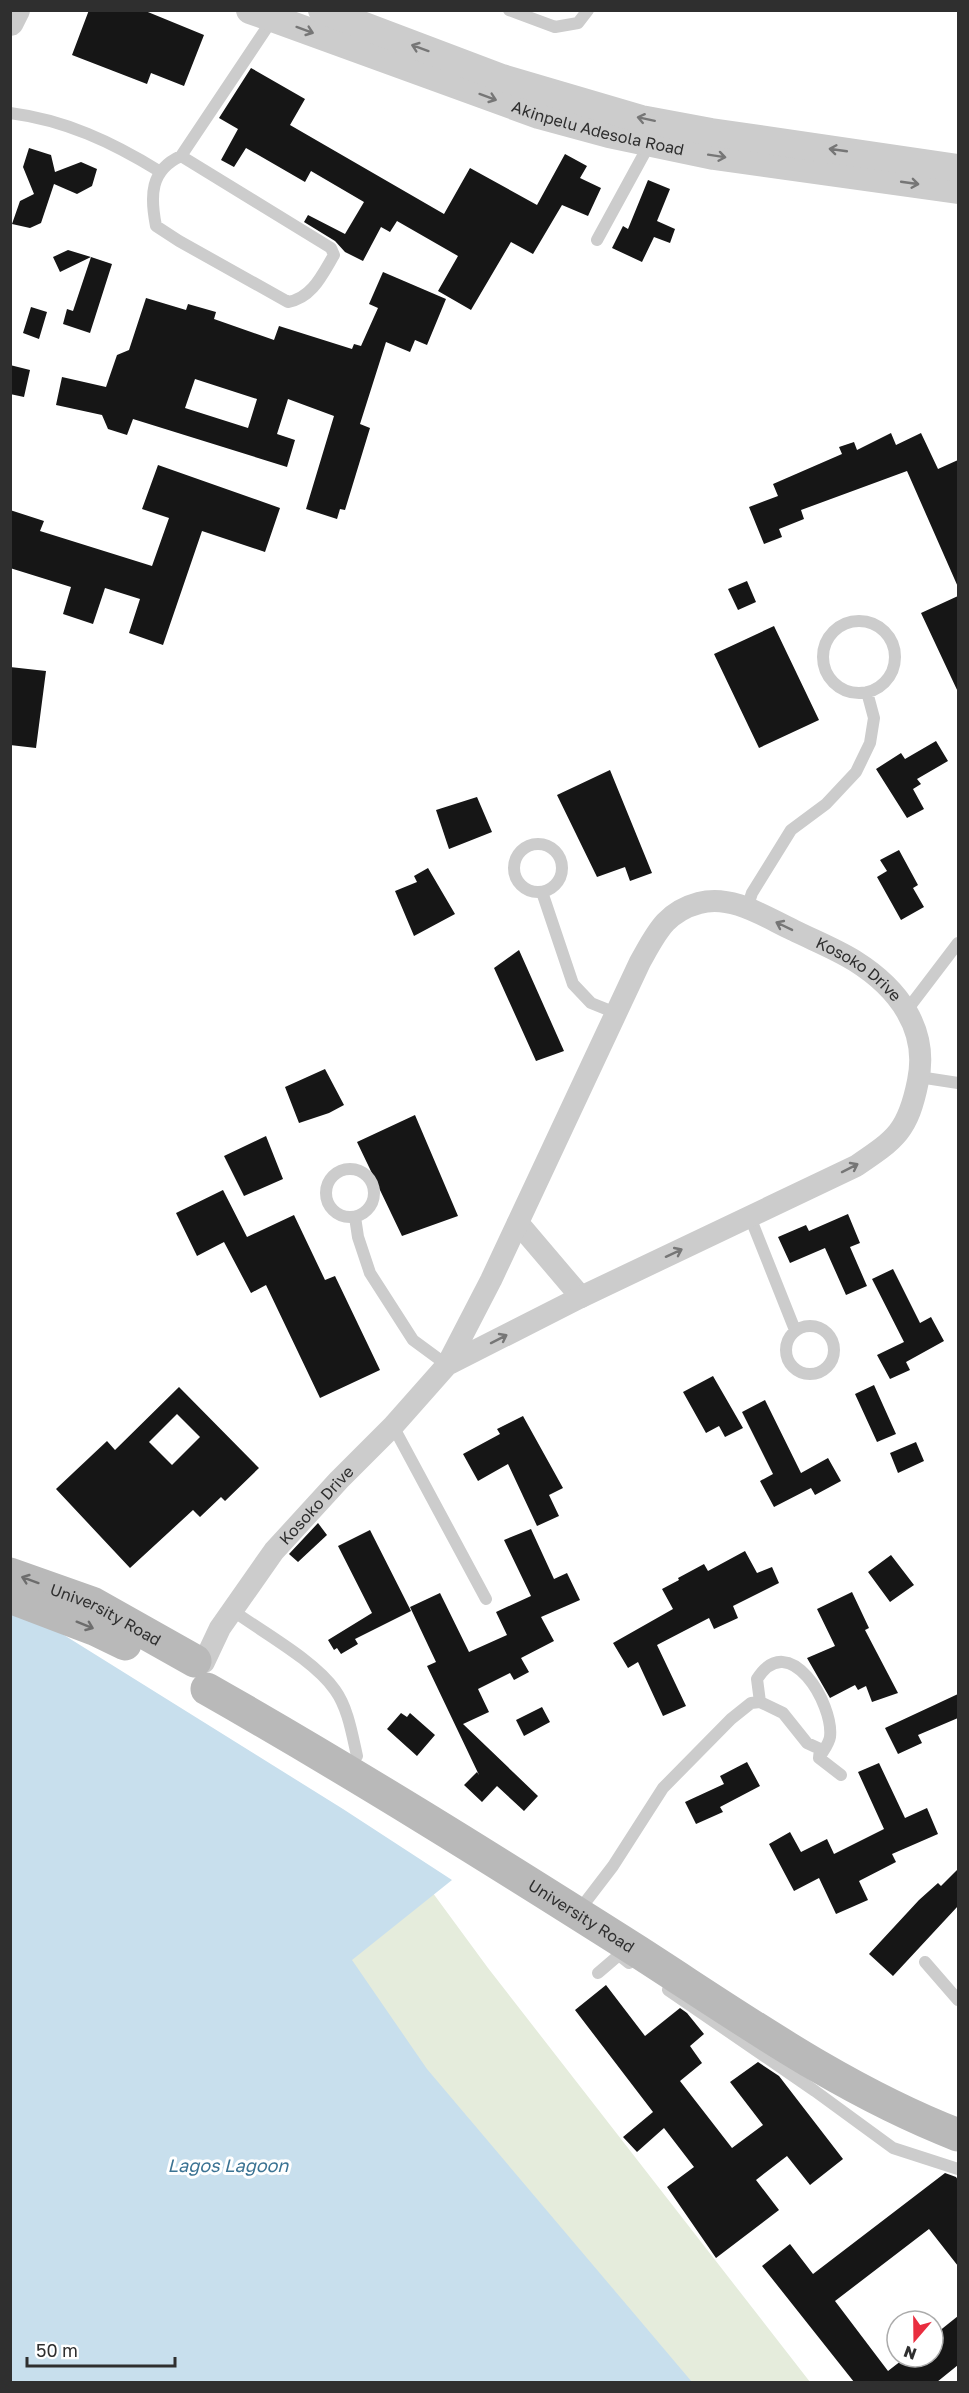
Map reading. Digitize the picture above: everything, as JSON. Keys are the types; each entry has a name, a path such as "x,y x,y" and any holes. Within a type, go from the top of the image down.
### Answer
{"main road":[{"name":"University Road","path":"10,1574 92,1603 201,1671 301,1743 551,1897 792,2052 884,2103 958,2135"},
{"name":"University Road","path":"10,1597 245,1686 871,2074 916,2097 958,2113"}],"street":[{"path":"10,22 16,10"},
{"name":"Akinpelu Adesola Road","path":"322,10 502,78 641,119 711,132 958,168"},
{"name":"Akinpelu Adesola Road","path":"267,13 539,115 650,143 714,156 958,190"},
{"name":"Kosoko Drive","path":"201,1671 220,1629 274,1551 393,1426 447,1365 518,1222 640,962 661,926 676,912 700,903 724,901 747,908 854,960 895,994 907,1010 917,1033 921,1068 915,1096 903,1128 886,1146 856,1166 581,1297 447,1365"},
{"path":"518,1222 581,1297"}],"lane":[{"path":"509,10 555,27 578,22 588,10"},
{"path":"181,156 331,248 334,255 318,282 301,300 288,302 156,226 151,202 159,171 168,162 181,156 267,13"},
{"path":"10,113 35,116 73,127 121,147 159,171"},
{"path":"597,240 650,143"},
{"path":"854,621 866,621 882,630 893,645 895,657 893,669 887,680 878,688 867,692 854,693 843,690 826,674 822,663 822,651 826,640 843,624 854,621"},
{"path":"747,908 752,893 790,830 826,804 856,772 870,743 874,718 867,692"},
{"path":"530,844 546,845 558,855 561,862 560,878 556,884 542,892 526,890 515,878 514,861 518,854 530,844"},
{"path":"542,892 573,984 591,1003 616,1013"},
{"path":"907,1010 958,943"},
{"path":"919,1077 958,1083"},
{"path":"343,1170 359,1170 371,1180 374,1188 373,1203 369,1210 355,1217 339,1215 328,1203 327,1186 336,1174 343,1170"},
{"path":"355,1217 358,1238 370,1273 413,1340 447,1365"},
{"path":"750,1217 795,1330"},
{"path":"810,1325 825,1331 834,1344 832,1359 828,1366 815,1374 807,1374 792,1366 785,1351 790,1336 795,1330 810,1325"},
{"path":"393,1426 486,1599"},
{"path":"232,1610 313,1667 335,1690 349,1722 357,1755"},
{"path":"760,1702 757,1679 762,1671 770,1663 782,1660 795,1664 819,1696 826,1713 830,1734 819,1758"},
{"path":"587,1900 668,1782 731,1719 751,1703 760,1702 783,1713 807,1743 820,1749 819,1758"},
{"path":"819,1758 841,1775"},
{"path":"598,1973 619,1955 641,1971"},
{"path":"925,1962 958,2000"},
{"path":"657,1983 815,2091 893,2148 958,2169"}],"green space":[{"path":"416,1870 488,1968 810,2382 11,2382"}],"water":[{"name":"Lagos Lagoon","path":"11,1602 343,1809 452,1880 352,1960 427,2069 692,2382 11,2382"}],"building":[{"path":"89,10 143,10 204,35 184,86 151,73 147,84 72,55"},
{"path":"251,68 305,99 290,125 444,214 470,168 537,205 565,154 587,166 580,178 601,188 588,216 562,205 533,254 511,242 471,310 438,291 458,256 397,221 390,232 381,227 363,261 345,252 335,241 304,222 308,215 345,234 364,202 311,171 305,182 246,148 234,167 221,160 238,129 219,118"},
{"path":"29,148 51,155 55,172 81,162 97,169 92,186 77,194 54,184 41,223 30,228 12,224 20,201 34,194 23,167"},
{"path":"648,180 670,189 657,221 675,229 670,243 654,237 642,262 612,248 623,226 628,229"},
{"path":"68,250 91,257 60,272 53,257"},
{"path":"91,257 112,264 90,333 63,324 67,309 73,311"},
{"path":"383,272 446,299 427,345 415,340 410,352 386,342 360,424 370,428 345,510 340,509 337,519 306,509 334,416 288,399 277,434 295,440 287,467 133,419 127,435 108,429 102,415 56,405 62,377 106,387 117,355 129,350 146,298 186,310 188,304 216,312 214,319 274,340 279,326 352,349 354,344 361,346 378,308 369,304","holes":["195,379 257,399 248,428 185,408"]},
{"path":"31,307 47,312 39,339 23,333"},
{"path":"10,365 30,370 24,397 10,394"},
{"path":"891,433 896,445 921,433 938,469 958,460 958,587 907,471 801,510 804,519 779,529 782,537 764,544 749,507 778,496 773,484 842,454 839,447 854,442 857,450"},
{"path":"158,465 280,508 265,552 202,531 163,645 129,633 140,599 105,588 93,624 63,614 71,587 10,568 10,510 44,521 40,531 152,566 169,518 142,509"},
{"path":"747,581 756,602 738,610 728,589"},
{"path":"958,596 958,692 921,613"},
{"path":"774,626 819,720 759,748 714,654"},
{"path":"10,667 46,671 36,748 10,745"},
{"path":"936,741 948,761 917,779 921,784 913,789 924,809 907,818 876,769 901,753 905,759"},
{"path":"610,770 652,873 630,881 625,867 597,877 557,795"},
{"path":"477,797 492,832 449,849 436,810"},
{"path":"899,850 918,885 913,888 924,907 901,920 877,877 887,871 880,860"},
{"path":"428,868 455,914 414,936 395,891 417,882 414,876"},
{"path":"519,950 564,1051 536,1061 494,968"},
{"path":"325,1069 344,1105 329,1113 299,1123 285,1087"},
{"path":"415,1115 458,1216 402,1236 357,1142"},
{"path":"266,1136 283,1179 244,1196 224,1156"},
{"path":"223,1190 247,1237 294,1215 325,1280 335,1276 380,1370 320,1398 266,1285 251,1293 224,1242 197,1256 176,1213"},
{"path":"848,1214 860,1243 850,1247 867,1286 846,1295 825,1248 790,1263 778,1237 806,1225 809,1231"},
{"path":"893,1269 920,1323 931,1317 944,1341 906,1362 910,1370 890,1379 877,1355 904,1342 872,1279"},
{"path":"713,1376 743,1428 725,1437 719,1426 706,1433 683,1392"},
{"path":"874,1385 896,1434 877,1442 855,1394"},
{"path":"179,1387 259,1468 225,1501 221,1497 200,1517 193,1510 130,1568 56,1489 107,1441 115,1450","holes":["177,1414 200,1437 172,1465 149,1442"]},
{"path":"765,1400 801,1473 828,1458 841,1481 815,1495 811,1488 774,1507 760,1481 773,1474 742,1412"},
{"path":"523,1416 563,1488 549,1495 559,1516 537,1526 508,1464 478,1481 463,1454 500,1434 497,1429"},
{"path":"916,1442 924,1461 898,1473 890,1453"},
{"path":"318,1523 327,1535 298,1562 289,1554"},
{"path":"531,1529 554,1579 567,1573 580,1600 541,1617 554,1641 521,1658 529,1672 514,1680 510,1673 478,1689 489,1712 463,1724 538,1796 524,1811 497,1786 482,1802 464,1785 477,1772 479,1775 427,1666 436,1662 410,1607 440,1593 469,1652 507,1635 496,1612 531,1596 504,1540"},
{"path":"370,1530 411,1611 355,1639 358,1644 341,1654 337,1648 334,1650 328,1640 372,1613 338,1546"},
{"path":"745,1551 757,1573 772,1567 779,1583 733,1606 738,1618 714,1629 709,1618 657,1645 686,1706 663,1716 638,1662 628,1668 613,1643 673,1609 662,1589 704,1564 708,1571"},
{"path":"891,1555 914,1585 890,1602 868,1572"},
{"path":"852,1592 869,1628 865,1630 898,1693 872,1702 866,1686 858,1690 855,1685 830,1698 807,1658 835,1646 817,1609"},
{"path":"958,1694 958,1718 918,1735 922,1743 898,1754 885,1728"},
{"path":"542,1707 550,1722 524,1736 516,1720"},
{"path":"401,1713 407,1717 410,1713 435,1735 417,1756 387,1729"},
{"path":"747,1762 760,1786 720,1807 723,1812 696,1824 685,1802 724,1784 720,1776"},
{"path":"879,1763 905,1818 927,1808 938,1834 892,1854 896,1862 859,1881 868,1900 836,1914 819,1878 794,1891 769,1844 790,1832 801,1852 827,1839 834,1854 884,1829 858,1772"},
{"path":"958,1869 958,1906 893,1976 869,1954 919,1900 938,1883 941,1886"},
{"path":"606,1985 645,2036 680,2008 704,2034 690,2046 702,2063 680,2081 732,2148 763,2125 730,2082 758,2062 779,2076 843,2159 810,2185 787,2156 756,2180 779,2210 716,2258 667,2187 694,2167 664,2128 637,2152 623,2137 653,2112 575,2010"},
{"path":"945,2173 958,2180 958,2266 929,2229 835,2301 888,2371 891,2369 945,2369 945,2326 958,2316 958,2365 937,2382 854,2382 762,2266 790,2244 813,2274"}]}
